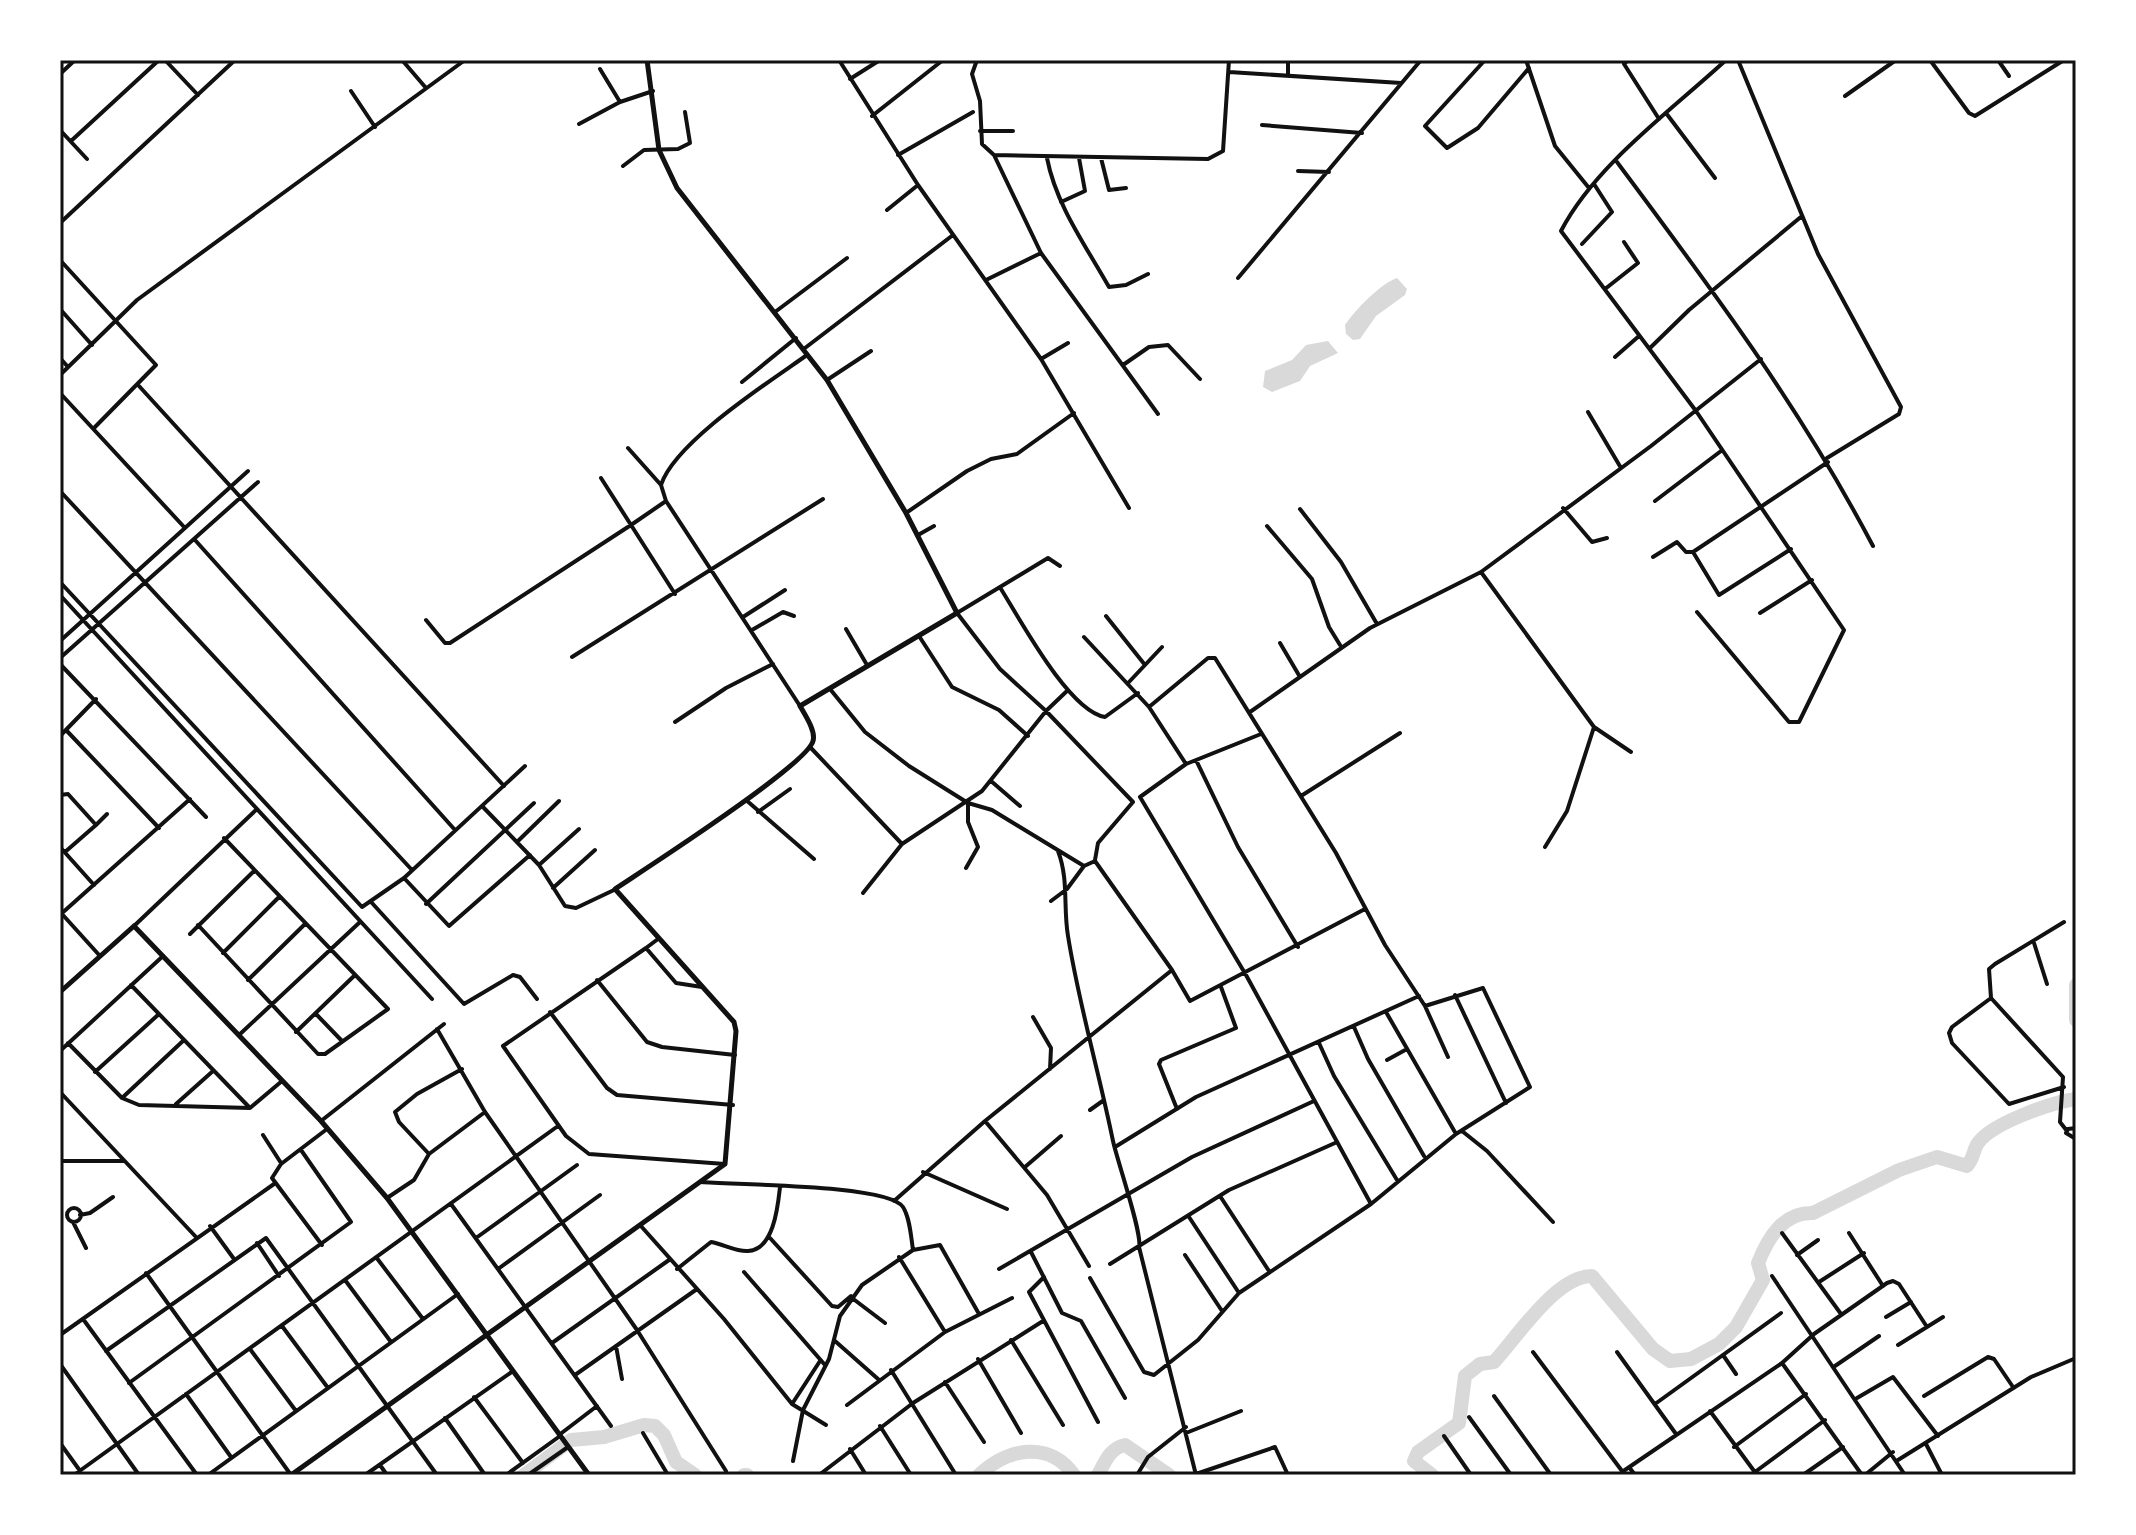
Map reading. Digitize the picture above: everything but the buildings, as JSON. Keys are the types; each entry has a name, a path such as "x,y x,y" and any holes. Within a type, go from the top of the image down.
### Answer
{"street":[{"path":"60,74 75,60"},
{"path":"71,141 159,60"},
{"path":"165,60 198,95"},
{"path":"60,213 62,221 235,60"},
{"path":"402,60 426,88"},
{"path":"647,60 659,150 677,188 827,380 906,513 957,613 1000,669 1046,711 1133,802"},
{"path":"839,60 918,185 1041,359 1129,508"},
{"path":"850,79 880,60"},
{"path":"872,116 943,60"},
{"path":"977,60 972,74 979,91 982,144 994,155 1041,253 1158,414"},
{"path":"994,155 1208,159 1219,155 1225,144 1229,60"},
{"path":"1288,60 1288,76"},
{"path":"1238,278 1421,60"},
{"path":"1485,60 1425,126 1447,148 1478,128 1529,68"},
{"path":"1526,60 1555,146 1590,189"},
{"path":"1628,60 1624,64 1659,119"},
{"path":"1697,612 1789,722 1796,724 1844,630 1696,411 1561,231 1594,184 1659,119 1726,60"},
{"path":"1653,557 1677,542 1686,552 1693,552 1899,414 1899,401 1818,254 1738,60"},
{"path":"1845,96 1896,60"},
{"path":"1930,60 1969,113 1977,115 2064,60"},
{"path":"1998,60 2009,76"},
{"path":"60,375 137,300 462,61"},
{"path":"600,69 620,102"},
{"path":"1229,72 1401,83"},
{"path":"351,91 375,127"},
{"path":"579,124 620,102 653,91"},
{"path":"623,166 642,151 678,149 690,143 685,112"},
{"path":"898,155 973,112"},
{"path":"1666,113 1715,178"},
{"path":"1262,125 1362,133"},
{"path":"60,130 87,159"},
{"path":"980,131 1013,131"},
{"path":"1047,158 1052,183 1061,202 1111,288 1148,274"},
{"path":"1061,202 1085,191 1079,158"},
{"path":"1101,158 1109,190 1126,188"},
{"path":"1617,162 1761,359 1828,460 1873,546"},
{"path":"1298,171 1329,172"},
{"path":"1582,244 1612,212 1594,184"},
{"path":"887,210 918,185"},
{"path":"1650,348 1802,216"},
{"path":"661,485 695,441 953,235"},
{"path":"1605,289 1638,263 1624,242"},
{"path":"985,281 1041,253"},
{"path":"774,313 847,258"},
{"path":"60,260 153,360 153,370 94,428"},
{"path":"60,309 92,345"},
{"path":"1615,357 1639,336"},
{"path":"742,382 796,337"},
{"path":"1041,359 1068,343"},
{"path":"1123,365 1149,347 1168,345 1200,379"},
{"path":"827,380 871,351"},
{"path":"60,358 68,367"},
{"path":"1250,712 1341,646 1377,624 1481,572 1761,359"},
{"path":"139,386 504,786"},
{"path":"60,393 185,528"},
{"path":"1588,412 1621,468"},
{"path":"906,513 967,471 988,460 1017,454 1074,413"},
{"path":"482,806 539,865 569,909 615,889 746,800 810,747 813,733 800,706 714,570 666,501 661,485 628,448"},
{"path":"1655,501 1721,451"},
{"path":"60,641 248,471"},
{"path":"601,478 675,594"},
{"path":"206,817 60,661 91,629 258,482"},
{"path":"60,491 412,870"},
{"path":"572,657 823,499"},
{"path":"426,620 445,643 450,643 666,501"},
{"path":"1563,508 1592,542 1607,538"},
{"path":"1300,509 1341,562 1377,624"},
{"path":"918,535 934,526"},
{"path":"1267,526 1312,579 1329,627 1341,646"},
{"path":"195,540 455,830"},
{"path":"1693,552 1716,593 1721,594 1791,549"},
{"path":"800,706 1001,589 1048,558 1060,566"},
{"path":"1481,572 1524,636 1594,727 1631,752"},
{"path":"1760,613 1812,580"},
{"path":"60,582 193,731 362,907 404,878 525,766"},
{"path":"1001,589 1068,690 1103,717 1138,693"},
{"path":"743,617 785,590"},
{"path":"60,595 432,999"},
{"path":"752,630 783,612 794,616"},
{"path":"1106,616 1145,665"},
{"path":"846,629 868,667"},
{"path":"919,636 952,687 999,710 1028,736"},
{"path":"1084,637 1138,693 1186,764"},
{"path":"1280,643 1300,677"},
{"path":"1129,682 1162,647"},
{"path":"1149,707 1208,658 1218,661 1336,853 1365,909 1425,1006 1448,1057"},
{"path":"675,722 726,688 773,664"},
{"path":"830,689 871,737 941,788 968,803 992,810 1084,866"},
{"path":"863,893 902,844 935,820 968,803 991,781 1046,711 1068,690"},
{"path":"60,736 96,699"},
{"path":"1545,847 1567,811 1594,727"},
{"path":"66,730 159,828"},
{"path":"1300,797 1400,733"},
{"path":"1261,734 1186,764 1133,802 1098,843 1095,861 1172,970 1188,1001 1246,975 1365,909"},
{"path":"810,747 902,844"},
{"path":"1196,760 1238,847 1298,947"},
{"path":"991,781 1020,806"},
{"path":"758,812 790,789"},
{"path":"60,795 68,794 96,825"},
{"path":"1140,797 1246,975 1371,1204"},
{"path":"100,956 61,913 190,799"},
{"path":"746,800 814,859"},
{"path":"518,841 559,801"},
{"path":"426,904 534,803"},
{"path":"966,868 978,847 968,822 968,803"},
{"path":"60,992 257,809"},
{"path":"65,852 107,814"},
{"path":"539,865 579,829"},
{"path":"198,925 319,1055 388,1009 224,838"},
{"path":"60,847 94,885"},
{"path":"553,888 595,850"},
{"path":"1058,851 1067,889 1068,938 1079,997 1091,1036 1127,1198 1142,1239 1139,1247 1171,1364 1196,1475 1275,1447 1288,1475"},
{"path":"404,878 447,925 530,855"},
{"path":"1051,901 1067,889 1084,866 1095,861"},
{"path":"190,934 254,871"},
{"path":"146,1273 291,1475 725,1164 733,1105 734,1022 615,889"},
{"path":"223,953 279,897"},
{"path":"372,903 464,1004 513,975 520,977 537,999"},
{"path":"238,1035 360,922"},
{"path":"2064,922 1989,969 1991,998 2063,1077 2060,1125 2069,1138 2076,1139"},
{"path":"248,980 305,924"},
{"path":"134,926 321,1121 387,1198 589,1475"},
{"path":"658,939 648,950 597,980 503,1045 558,1126 578,1147 595,1156 725,1164"},
{"path":"2034,943 2047,984"},
{"path":"648,950 676,983 702,987"},
{"path":"60,1051 163,956"},
{"path":"894,1201 923,1172 1172,970"},
{"path":"296,1032 355,975"},
{"path":"597,980 647,1042 662,1047 735,1055"},
{"path":"131,985 250,1108"},
{"path":"1177,1109 1159,1064 1161,1060 1236,1028 1221,987"},
{"path":"1090,1278 1148,1376 1171,1364 1198,1340 1239,1293 1371,1204 1424,1156 1458,1132 1527,1091 1530,1085 1483,988 1425,1006"},
{"path":"1455,995 1506,1103"},
{"path":"1115,1147 1196,1097 1419,996"},
{"path":"1991,998 1952,1027 1949,1033 1952,1043 2009,1104 2064,1087"},
{"path":"550,1012 603,1083 617,1095 733,1105"},
{"path":"1386,1012 1458,1132 1487,1151 1553,1222"},
{"path":"315,1013 342,1041"},
{"path":"95,1072 159,1014"},
{"path":"1033,1017 1052,1051 1050,1069"},
{"path":"321,1121 444,1024"},
{"path":"1354,1027 1368,1059 1424,1156"},
{"path":"437,1029 485,1112 615,1297 726,1471"},
{"path":"122,1098 184,1040"},
{"path":"68,1043 122,1098 139,1105 250,1108 282,1081"},
{"path":"1319,1043 1334,1076 1398,1181"},
{"path":"1387,1060 1407,1049"},
{"path":"429,1154 399,1122 395,1112 417,1094 462,1069"},
{"path":"176,1104 213,1070"},
{"path":"60,1092 196,1237"},
{"path":"1090,1110 1104,1100"},
{"path":"999,1269 1127,1198 1192,1157 1314,1101"},
{"path":"387,1198 414,1180 421,1163 429,1154 485,1112"},
{"path":"985,1121 1025,1167 1070,1230 1089,1266"},
{"path":"74,1475 81,1473 558,1126"},
{"path":"2067,1131 2076,1128"},
{"path":"322,1245 274,1184 272,1174 327,1129"},
{"path":"263,1135 281,1164"},
{"path":"1025,1167 1061,1136"},
{"path":"1110,1264 1219,1196 1335,1143"},
{"path":"129,1383 322,1245 352,1220 301,1150"},
{"path":"60,1161 124,1161"},
{"path":"476,1238 577,1165"},
{"path":"923,1172 1007,1209"},
{"path":"701,1182 855,1190 894,1201 905,1210 913,1250"},
{"path":"60,1335 210,1226 274,1184"},
{"path":"677,1269 711,1242 750,1251 757,1248 774,1223 780,1187"},
{"path":"498,1269 600,1195"},
{"path":"1219,1196 1269,1271"},
{"path":"73,1222 113,1197"},
{"path":"451,1204 611,1426"},
{"path":"67,1213 74,1209 80,1215"},
{"path":"60,1211 67,1213 86,1248"},
{"path":"1189,1217 1239,1293"},
{"path":"640,1225 793,1404 826,1425"},
{"path":"210,1226 234,1259"},
{"path":"1782,1233 1841,1314"},
{"path":"1849,1233 1883,1286"},
{"path":"106,1351 266,1238 437,1475"},
{"path":"770,1238 832,1306 838,1307 899,1257 913,1250 940,1245 979,1314"},
{"path":"1797,1255 1818,1240"},
{"path":"257,1243 279,1276"},
{"path":"1031,1252 1062,1313 1077,1316 1081,1321 1125,1398"},
{"path":"1819,1282 1864,1253"},
{"path":"1185,1255 1222,1311"},
{"path":"376,1257 424,1319"},
{"path":"899,1257 945,1332"},
{"path":"552,1343 669,1260"},
{"path":"744,1272 823,1363"},
{"path":"1772,1276 1857,1398 1905,1475"},
{"path":"1044,1277 1031,1286 1029,1292 1098,1422"},
{"path":"345,1280 392,1342"},
{"path":"1533,1352 1624,1473 1782,1363 1841,1314 1893,1281 1899,1284 1927,1327"},
{"path":"575,1375 697,1289"},
{"path":"208,1475 458,1294"},
{"path":"854,1295 885,1323"},
{"path":"793,1461 802,1410 834,1340 840,1316 854,1295"},
{"path":"847,1405 945,1332 1012,1298"},
{"path":"1886,1317 1911,1302"},
{"path":"1655,1404 1781,1313"},
{"path":"1898,1345 1943,1317"},
{"path":"83,1319 197,1475"},
{"path":"819,1475 913,1403 978,1359 1043,1321"},
{"path":"282,1325 328,1388"},
{"path":"1835,1366 1879,1336"},
{"path":"834,1340 878,1379"},
{"path":"1011,1340 1063,1425"},
{"path":"616,1346 622,1379"},
{"path":"250,1348 296,1411"},
{"path":"1617,1352 1676,1434"},
{"path":"1723,1355 1736,1374"},
{"path":"1924,1396 1988,1357 1994,1359 2013,1387"},
{"path":"1898,1460 2013,1387 2054,1365 2076,1358"},
{"path":"978,1359 1021,1433"},
{"path":"793,1404 823,1363"},
{"path":"1782,1363 1863,1475 1893,1452"},
{"path":"60,1364 139,1475"},
{"path":"891,1370 956,1475"},
{"path":"365,1475 513,1371"},
{"path":"1857,1398 1893,1377 1938,1436"},
{"path":"945,1382 984,1442"},
{"path":"186,1394 231,1458"},
{"path":"1734,1447 1807,1394"},
{"path":"1494,1396 1551,1475"},
{"path":"474,1397 523,1463"},
{"path":"528,1475 597,1406"},
{"path":"1137,1475 1148,1457 1186,1430 1241,1411"},
{"path":"1710,1411 1756,1473 1825,1420"},
{"path":"1469,1417 1511,1475"},
{"path":"445,1418 485,1475"},
{"path":"880,1426 911,1475"},
{"path":"643,1433 668,1475"},
{"path":"1444,1436 1471,1475"},
{"path":"506,1475 563,1441"},
{"path":"60,1443 81,1473"},
{"path":"1926,1444 1942,1475"},
{"path":"1803,1475 1843,1447"},
{"path":"850,1449 866,1475"},
{"path":"380,1465 387,1475"},
{"path":"1629,1467 1635,1475"}],"shaded area":[{"path":"1397,278 1407,289 1405,295 1376,316 1360,339 1353,340 1346,334 1345,325 1368,298"},
{"path":"1328,341 1338,353 1310,366 1300,381 1272,392 1263,387 1265,371 1292,360 1306,345"}],"waterway":[{"path":"2076,985 2076,1020"},
{"path":"1432,1475 1414,1461 1418,1452 1459,1423 1465,1376 1480,1364 1494,1362 1538,1309 1565,1286 1592,1276 1653,1349 1670,1361 1691,1359 1719,1344 1736,1327 1763,1280 1758,1263 1762,1254 1785,1222 1802,1214 1813,1213 1899,1170 1937,1157 1967,1166 1978,1143 1996,1128 2039,1109 2076,1099"},
{"path":"524,1475 571,1440 604,1437 644,1425 655,1426 664,1435 676,1462 695,1475"},
{"path":"1098,1475 1112,1452 1125,1445 1169,1475"},
{"path":"979,1475 1003,1459 1028,1452 1053,1456 1074,1475"}]}
